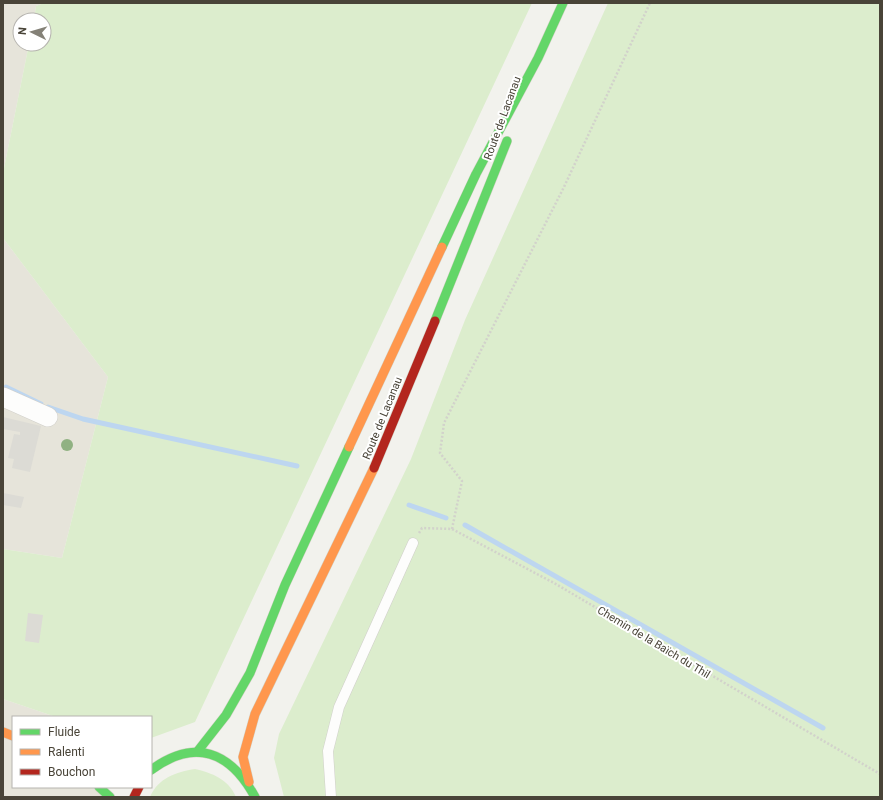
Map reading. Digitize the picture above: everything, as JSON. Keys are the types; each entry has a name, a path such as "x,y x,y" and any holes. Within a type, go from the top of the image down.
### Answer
{"main road":[{"name":"Route de Lacanau","path":"197,752 207,742 228,711 249,673 268,631 285,585 448,233 476,174 538,58 563,3"},
{"name":"Route de Lacanau","path":"248,782 243,757 255,714 330,562 381,454 512,127 538,58"},
{"path":"155,764 178,754 197,752 217,756 235,766 248,782 255,797"},
{"path":"99,788 110,797"},
{"path":"134,797 138,788"}],"street":[{"path":"3,397 48,417"}],"lane":[{"path":"331,797 328,751 339,706 413,543"}],"path":[{"path":"452,529 462,481 440,453 444,423 564,187 650,3"},
{"name":"Chemin de la Baïch du Thil","path":"422,528 452,529 554,583 880,774"}],"shaded area":[{"path":"3,3 44,3 36,6 35,12 12,12 12,52 27,52 3,173"},
{"path":"3,238 108,377 62,558 3,549"},
{"path":"3,699 53,716 12,716 12,788 108,788 103,797 3,797"}],"green space":[{"path":"44,3 532,3 195,722 152,738 152,716 53,716 3,699 3,549 62,558 108,377 3,238 3,173 27,52 52,52 52,12 35,12 36,6"},
{"path":"608,3 880,3 880,797 284,797 274,758 279,734 411,459 465,320"},
{"path":"195,769 213,775 224,781 236,797 150,797 153,790 168,777"}],"building":[{"path":"3,417 41,426 30,472 12,468 14,459 8,458 14,434 20,435 20,432 3,429"},
{"path":"3,493 24,497 21,508 3,505"},
{"path":"28,613 43,615 39,643 25,641"}],"waterway":[{"path":"6,387 41,404"},
{"path":"48,407 83,419 297,466"},
{"path":"409,505 446,518"},
{"path":"465,525 823,728"}],"traffic: fast":[{"path":"442,247 476,174 538,58 563,3"},
{"path":"435,321 507,141"},
{"path":"197,752 226,715 250,673 285,585 349,447"},
{"path":"152,769 167,760 182,754 197,752 210,754 223,760 234,769 245,781 255,797"},
{"path":"100,788 110,797"}],"traffic: slow":[{"path":"349,447 442,247"},
{"path":"249,782 243,757 255,714 374,468"},
{"path":"3,732 12,736"}],"traffic: jam":[{"path":"374,468 435,321"},
{"path":"134,797 138,788"}]}
